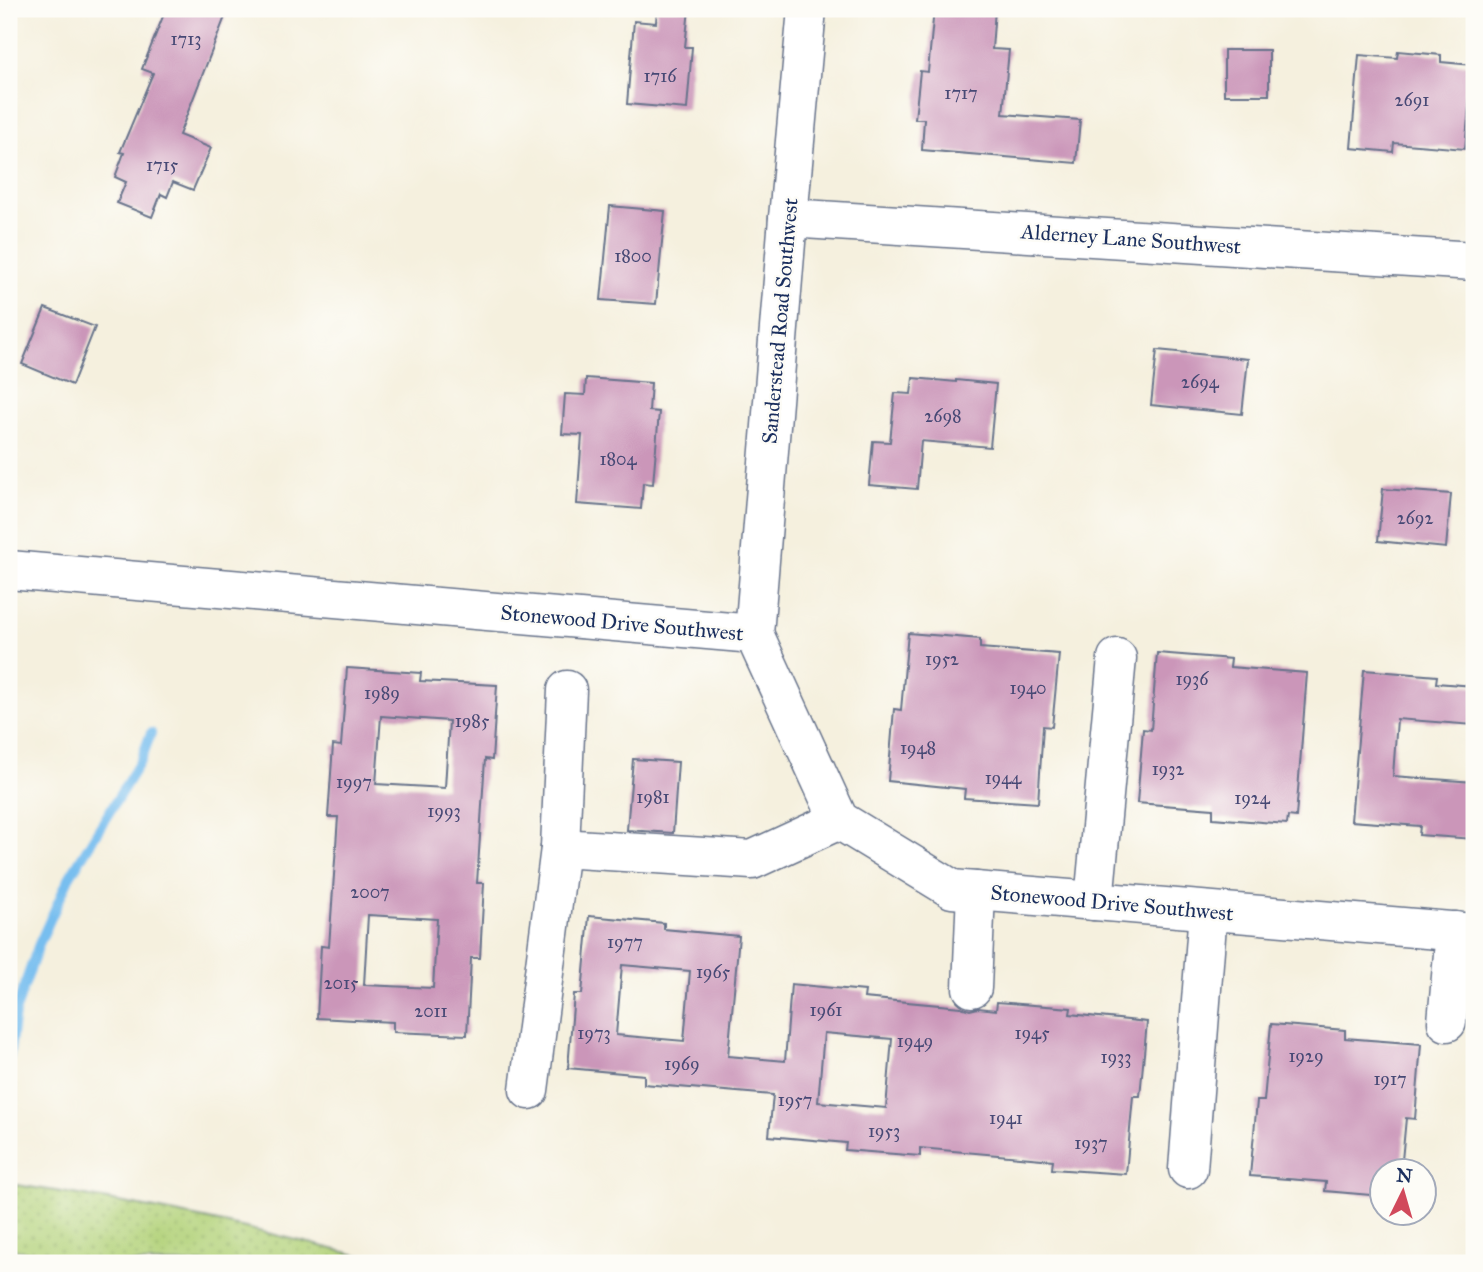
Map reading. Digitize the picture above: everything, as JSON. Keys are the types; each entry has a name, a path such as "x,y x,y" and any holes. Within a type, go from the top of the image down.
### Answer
{"street":[{"name":"Sanderstead Road Southwest","path":"754,634 807,9"},
{"name":"Alderney Lane Southwest","path":"788,218 1474,261"},
{"name":"Stonewood Drive Southwest","path":"9,570 754,634 839,820 952,889 1464,932"},
{"path":"1094,901 1117,658"},
{"path":"530,1090 560,848 566,690"},
{"path":"560,848 752,860 839,820"},
{"path":"972,988 976,891"},
{"path":"1188,1169 1208,911"},
{"path":"1447,1022 1464,932"}],"green space":[{"path":"9,1184 199,1218 388,1263 75,1263 9,1248"}],"building":[{"path":"166,9 228,9 179,135 211,148 193,190 173,182 167,197 161,194 152,217 117,203 126,182 115,177 124,153 120,152 153,73 142,69"},
{"path":"657,9 689,9 685,47 692,47 687,109 627,104 634,21 656,23"},
{"path":"934,9 995,9 992,49 1009,50 1003,114 1080,120 1076,163 922,150 924,119 915,119 920,71 928,72"},
{"path":"1224,50 1269,50 1269,95 1224,95"},
{"path":"1398,51 1441,55 1441,62 1473,65 1465,149 1394,143 1393,152 1351,148 1359,55 1397,58"},
{"path":"610,206 665,211 656,304 601,300"},
{"path":"45,308 95,327 72,385 22,364"},
{"path":"1157,350 1248,359 1242,414 1151,405"},
{"path":"586,378 651,383 649,411 659,412 653,484 643,483 641,509 577,504 582,435 562,434 565,394 585,395"},
{"path":"913,378 996,384 990,447 921,441 917,489 869,485 873,441 890,442 895,393 911,394"},
{"path":"1383,489 1451,494 1446,548 1378,541"},
{"path":"908,633 980,639 980,648 1059,654 1052,727 1043,726 1038,803 964,798 965,789 888,781 894,709 901,710"},
{"path":"1157,653 1231,659 1230,667 1307,673 1296,817 1288,816 1287,824 1213,818 1213,809 1137,803 1143,729 1151,730"},
{"path":"347,668 421,673 420,681 497,685 492,760 485,759 477,883 484,883 480,958 471,958 467,1035 393,1032 393,1022 317,1018 321,946 329,947 338,817 328,817 333,745 341,746","holes":["381,716 449,721 445,788 376,784","368,915 437,919 433,988 364,985"]},
{"path":"1364,670 1437,676 1436,683 1474,686 1474,725 1397,719 1393,776 1474,782 1474,839 1419,835 1420,826 1351,821"},
{"path":"633,759 678,762 673,833 627,830"},
{"path":"589,916 664,923 664,929 739,936 728,1056 785,1061 791,984 865,991 864,998 970,1010 996,1010 997,1002 1071,1008 1070,1014 1147,1022 1140,1096 1133,1096 1126,1174 1052,1169 1053,1160 920,1148 920,1156 845,1150 846,1143 769,1136 773,1095 644,1084 644,1075 568,1068 574,994 582,994","holes":["622,965 690,971 684,1041 616,1035","824,1033 892,1039 886,1108 818,1102"]},
{"path":"1271,1024 1345,1030 1345,1038 1421,1044 1415,1119 1406,1118 1402,1156 1368,1156 1368,1195 1325,1191 1326,1182 1250,1176 1257,1101 1264,1101"}],"waterway":[{"path":"9,1057 15,1012 39,944 69,878 141,760 151,733"}]}
